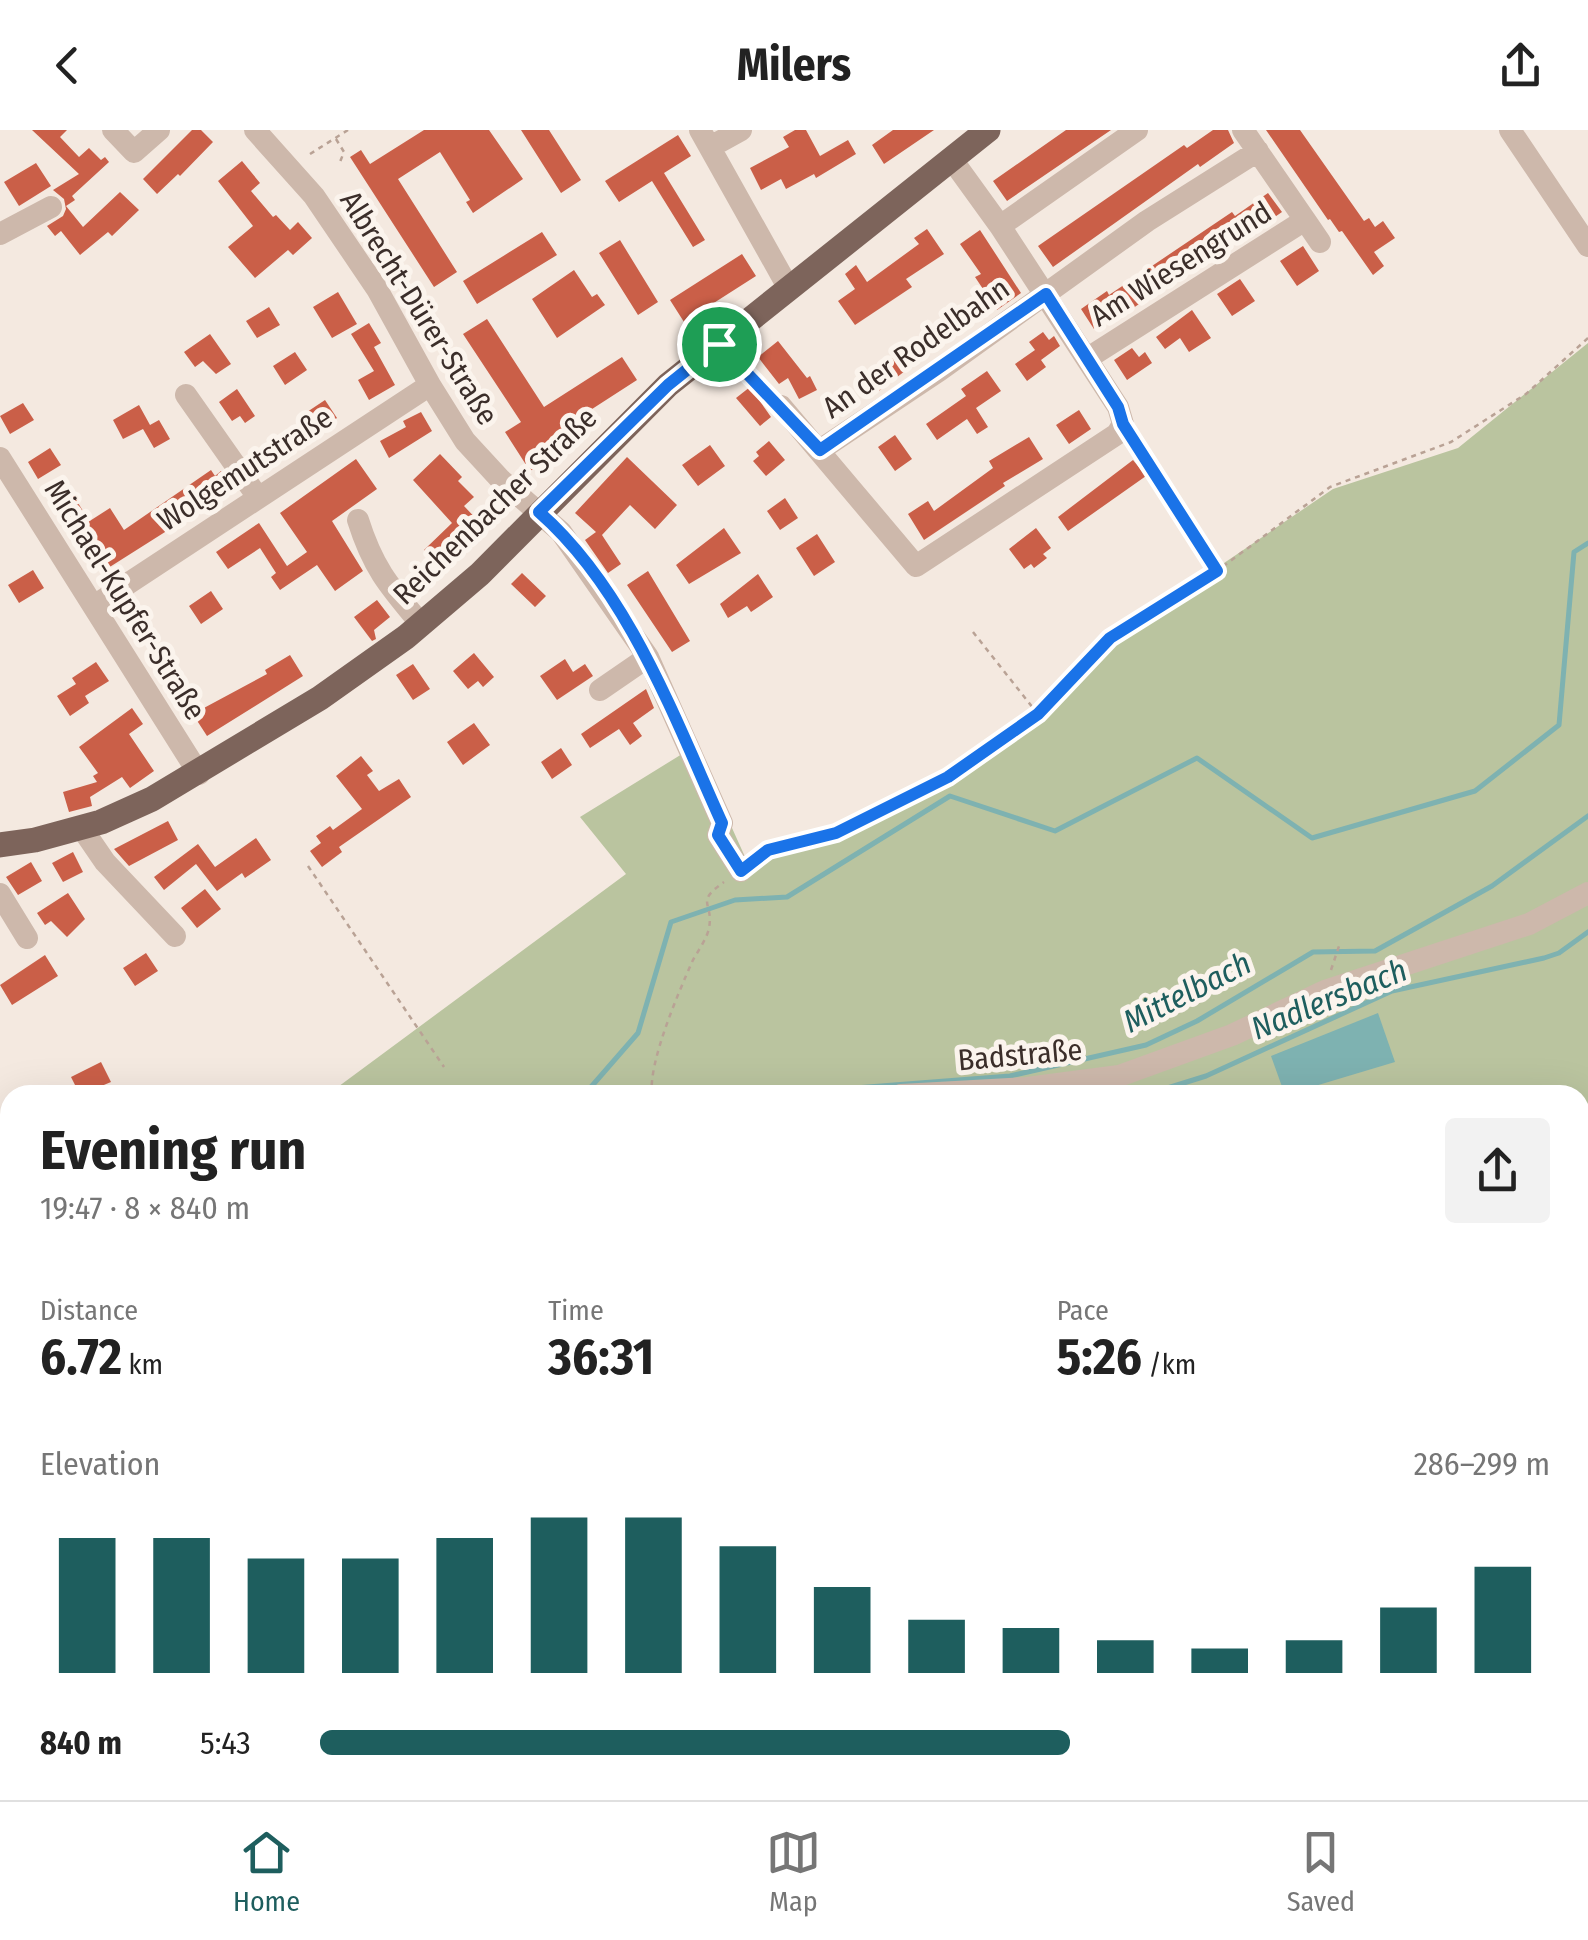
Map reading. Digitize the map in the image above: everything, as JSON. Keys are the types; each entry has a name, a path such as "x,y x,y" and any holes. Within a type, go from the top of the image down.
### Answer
{"main road":[{"name":"Reichenbacher Straße","path":"0,845 75,828 152,800 320,698 421,624 480,574 668,385 988,130"}],"street":[{"path":"113,130 134,152 160,130"},
{"name":"Albrecht-Dürer-Straße","path":"255,130 314,196 377,288 465,441 500,479 561,532 648,657 722,823 718,835 741,871"},
{"path":"741,130 706,138 788,287"},
{"path":"1000,226 1137,130"},
{"name":"Am Wiesengrund","path":"1244,130 1320,242"},
{"path":"1510,130 1588,246"},
{"name":"Am Wiesengrund","path":"1046,294 1147,221 1258,151"},
{"name":"Am Wiesengrund","path":"953,161 1088,358 1118,407 1123,424"},
{"path":"0,234 51,206"},
{"name":"Am Wiesengrund","path":"1088,358 1305,220"},
{"name":"An der Rodelbahn","path":"820,450 1046,294"},
{"name":"Wolgemutstraße","path":"94,606 430,384"},
{"path":"186,396 258,496"},
{"name":"An der Rodelbahn","path":"782,406 916,566 1104,443 1123,424"},
{"name":"Michael-Kupfer-Straße","path":"0,458 199,774"},
{"path":"358,520 369,556 382,579 421,624"},
{"path":"600,690 648,657"},
{"path":"75,828 85,854 127,900"},
{"path":"75,828 174,936"},
{"name":"Badstraße","path":"1050,1085 1119,1076 1232,1034 1324,991 1530,924 1588,893"},
{"path":"0,894 27,938"}],"path":[{"path":"310,154 348,130"},
{"path":"335,138 344,152 340,162"},
{"path":"652,1085 651,1072 710,927 705,903 712,891 768,850 836,833 948,777 1038,714 1110,638 1217,571 1330,487 1452,442 1526,394 1588,338"},
{"path":"719,344 782,406"},
{"path":"1123,424 1217,571"},
{"path":"973,632 1038,714"},
{"path":"308,866 444,1067"},
{"path":"1334,962 1340,942"}],"green space":[{"path":"1588,343 1588,1085 341,1085 626,874 580,817 695,746 746,859 875,822 1033,717 1106,643 1333,489 1458,448"}],"water":[{"path":"1378,1013 1395,1062 1318,1085 1281,1085 1271,1056"}],"building":[{"path":"32,130 67,130 60,137 79,157 89,148 109,162 66,206 83,227 120,192 139,210 112,236 108,232 80,255 61,231 55,236 47,226 63,216 66,209 64,199 53,190 79,174"},
{"path":"192,130 201,130 213,142 157,194 143,179"},
{"path":"424,130 489,130 523,179 473,213 466,202 470,200 440,152 398,179 457,272 434,287 350,157 361,150 370,164"},
{"path":"521,130 549,130 581,180 561,193"},
{"path":"795,130 806,130 820,156 848,140 856,154 816,178 814,174 786,189 781,179 761,190 750,168 789,147 783,137"},
{"path":"893,130 934,130 884,164 872,145"},
{"path":"1066,130 1111,130 1007,201 993,181"},
{"path":"1213,130 1228,130 1234,143 1200,167 1198,164 1053,267 1038,246 1184,145 1187,148"},
{"path":"1266,130 1300,130 1364,221 1369,218 1375,227 1383,221 1395,238 1374,252 1384,266 1373,275 1342,231 1328,220"},
{"path":"678,135 691,156 664,173 705,240 693,247 652,181 619,202 605,181"},
{"path":"242,161 260,183 251,191 273,217 276,215 290,230 298,222 312,238 293,255 288,250 255,278 228,247 253,226 218,181"},
{"path":"36,163 51,186 19,206 4,182"},
{"path":"1268,193 1282,212 1249,235 1246,231 1123,315 1121,311 1094,329 1081,309"},
{"path":"927,229 944,254 906,279 912,287 855,325 838,301 855,289 845,274 856,265 867,282 919,244 914,238"},
{"path":"980,230 1021,293 997,310 975,277 981,274 960,244"},
{"path":"542,232 557,255 477,304 463,281"},
{"path":"620,240 658,302 638,315 599,253"},
{"path":"1303,246 1319,271 1297,286 1280,261"},
{"path":"742,254 756,276 684,322 670,300"},
{"path":"574,270 592,297 597,294 605,305 557,338 532,299"},
{"path":"1240,279 1255,301 1232,316 1217,294"},
{"path":"338,292 357,324 332,338 313,307"},
{"path":"269,307 280,325 257,338 246,321"},
{"path":"1192,310 1211,338 1189,352 1180,338 1165,349 1156,337"},
{"path":"487,319 544,407 622,357 637,380 558,431 567,447 530,471 505,432 521,422 463,334"},
{"path":"369,323 381,343 374,347 395,385 369,400 358,380 374,371 351,334"},
{"path":"1043,332 1049,340 1054,336 1060,346 1041,360 1046,367 1027,381 1015,364 1035,350 1029,342"},
{"path":"210,334 231,364 216,374 203,361 195,367 184,352"},
{"path":"778,341 807,378 810,376 817,390 799,399 788,378 779,384 758,357"},
{"path":"909,348 918,361 875,394 862,377"},
{"path":"1132,348 1139,357 1145,352 1152,363 1127,380 1114,360"},
{"path":"295,352 307,370 285,385 273,366"},
{"path":"987,371 1001,391 976,408 988,427 977,434 967,419 937,440 926,424 966,396 961,389"},
{"path":"750,387 771,417 760,426 736,398"},
{"path":"237,389 255,416 245,423 240,416 232,421 219,402"},
{"path":"325,400 337,418 316,432 304,414"},
{"path":"23,403 34,420 10,434 0,416"},
{"path":"139,405 150,425 159,420 170,439 154,448 143,429 123,439 113,420"},
{"path":"1079,410 1091,429 1069,444 1056,425"},
{"path":"421,412 432,431 389,458 380,441 406,427 403,421"},
{"path":"895,435 912,459 895,471 878,447"},
{"path":"1029,437 1043,459 924,540 908,514 928,501 934,511 993,468 989,461"},
{"path":"769,441 785,460 766,476 753,461 759,456 756,452"},
{"path":"710,445 725,466 698,486 682,465"},
{"path":"50,448 61,465 38,479 28,462"},
{"path":"440,454 462,477 458,481 474,497 464,506 484,527 468,543 459,535 448,546 459,558 445,571 424,550 452,523 413,480"},
{"path":"627,457 677,505 655,529 630,505 602,535 621,564 608,573 585,540 596,532 575,513"},
{"path":"356,459 377,489 332,521 363,571 335,591 317,565 280,590 271,577 276,573 260,548 228,569 216,552 259,523 287,566 307,552 280,513"},
{"path":"1133,460 1146,476 1068,531 1058,517"},
{"path":"211,470 215,476 221,471 233,489 105,570 95,554 102,549 85,524 110,508 124,530"},
{"path":"72,493 83,511 62,524 51,506"},
{"path":"785,498 798,518 780,530 767,511"},
{"path":"724,528 741,553 689,584 676,565"},
{"path":"1036,528 1051,548 1043,554 1047,558 1034,568 1031,564 1024,569 1009,549"},
{"path":"817,534 835,562 814,576 796,548"},
{"path":"33,570 44,588 19,603 8,585"},
{"path":"648,571 690,641 672,652 627,585"},
{"path":"522,573 546,596 535,607 511,584"},
{"path":"758,574 773,597 751,612 747,606 728,618 720,604"},
{"path":"211,591 223,609 201,624 189,606"},
{"path":"377,600 390,617 374,630 376,639 372,641 354,617"},
{"path":"474,653 494,677 483,687 478,681 468,689 453,671"},
{"path":"290,655 303,676 207,736 196,719 205,713 202,709 267,674 265,670"},
{"path":"565,659 573,672 585,664 593,676 557,700 540,676"},
{"path":"96,662 109,681 85,696 89,703 70,716 57,696 76,684 72,678"},
{"path":"413,664 430,689 413,700 396,675"},
{"path":"646,689 654,708 633,723 642,736 630,745 619,729 590,748 581,734"},
{"path":"132,708 143,724 129,734 154,771 130,788 122,777 90,797 92,806 69,812 63,792 97,782 93,776 98,773 79,747"},
{"path":"474,723 490,745 463,765 447,742"},
{"path":"561,748 572,765 552,779 541,762"},
{"path":"361,756 373,771 367,775 379,791 399,779 411,797 339,847 342,852 322,867 310,851 321,843 316,836 330,826 333,830 362,809 336,776"},
{"path":"168,821 178,840 129,866 114,849"},
{"path":"256,838 271,860 245,878 242,873 217,891 196,864 164,890 154,877 198,844 215,867"},
{"path":"73,852 83,872 63,882 52,863"},
{"path":"31,862 42,881 18,895 6,877"},
{"path":"205,889 221,909 197,928 181,908"},
{"path":"68,893 85,919 67,937 51,921 45,925 37,913"},
{"path":"146,953 158,971 135,986 123,968"},
{"path":"45,955 58,976 12,1005 0,985"},
{"path":"101,1062 111,1082 75,1085 71,1077"}],"waterway":[{"path":"593,1085 638,1033 671,922 735,900 787,897 950,796 1055,831 1197,758 1312,838 1475,791 1559,725 1574,552 1588,543"},
{"name":"Mittelbach","path":"894,1085 1010,1076 1146,1045 1197,1021 1313,952 1375,951 1492,886 1588,816"},
{"name":"Nadlersbach","path":"1177,1085 1206,1076 1392,991 1544,958 1559,953 1588,932"}],"route":[{"path":"1046,294 1217,571 1110,638 1038,714 948,777 836,833 768,850 741,871 718,835 722,823 648,657 561,532 539,512 625,425 719,344 820,450 1046,294"}]}
